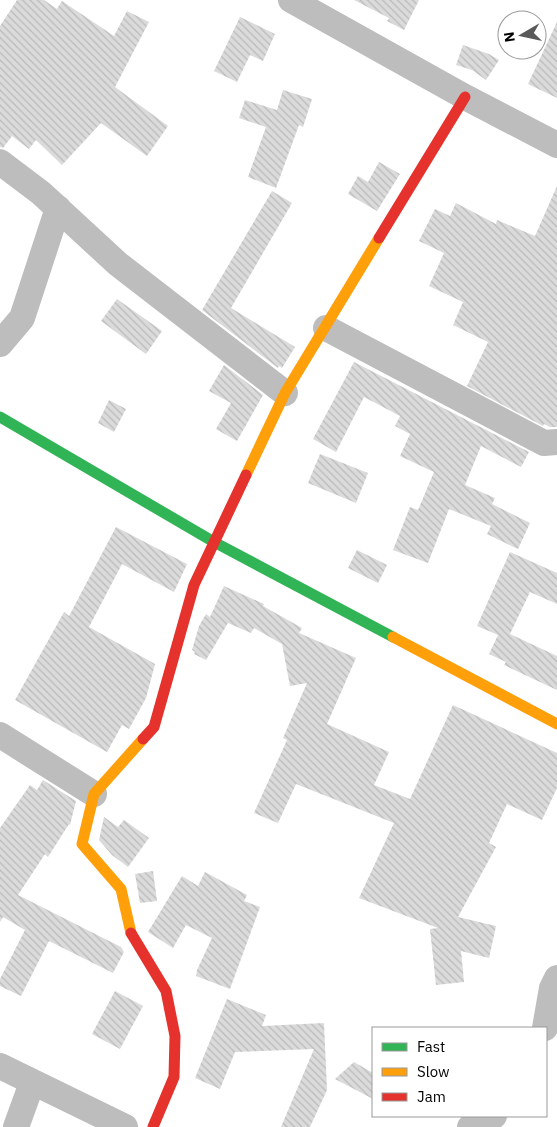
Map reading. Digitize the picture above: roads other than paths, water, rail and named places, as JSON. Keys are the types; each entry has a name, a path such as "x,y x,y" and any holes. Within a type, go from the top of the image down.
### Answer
{"street":[{"path":"291,0 557,145"},
{"path":"152,1127 174,1077 175,1036 166,990 130,932 121,888 82,844 94,794 154,727 194,585 285,393 466,97"},
{"path":"0,162 41,193 118,264 285,393"},
{"path":"0,344 22,318 58,208"},
{"path":"326,328 544,443 557,442"},
{"path":"0,417 214,542 557,724"},
{"path":"0,734 94,794"},
{"path":"546,1027 552,988 557,978"},
{"path":"0,1066 125,1127"},
{"path":"16,1127 32,1083"},
{"path":"470,1127 492,1117"}]}
